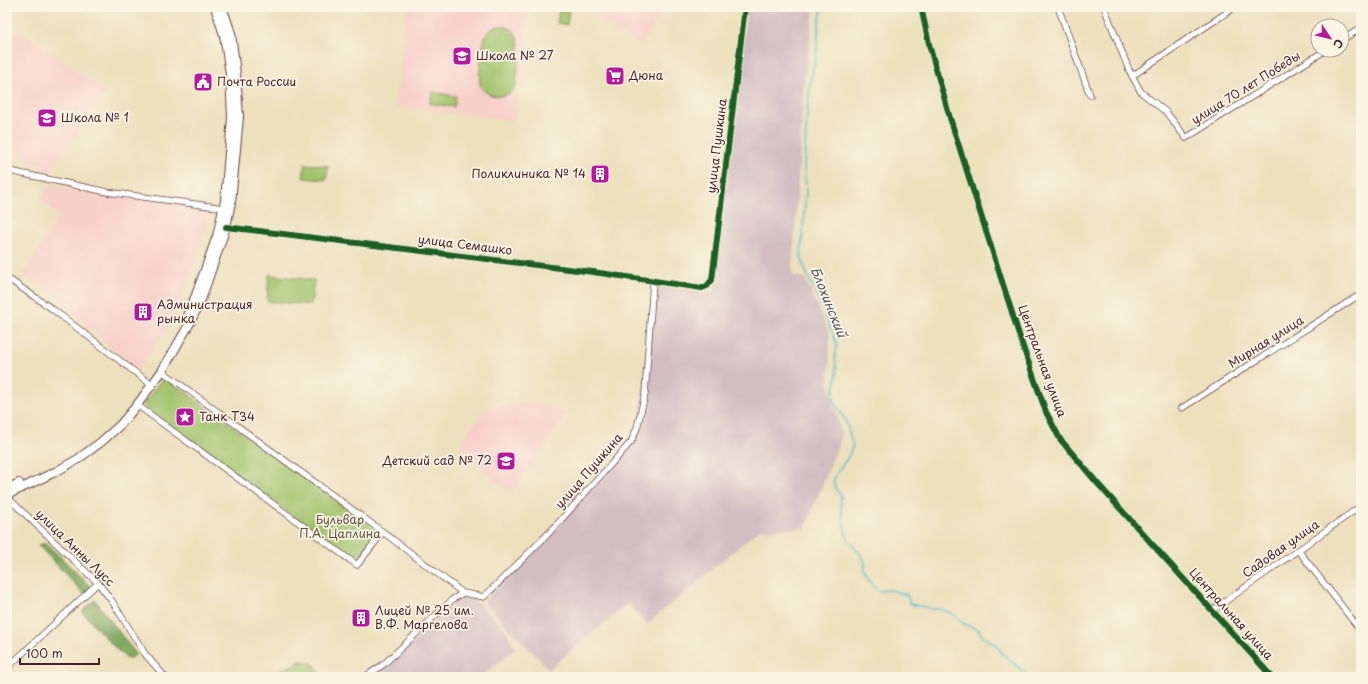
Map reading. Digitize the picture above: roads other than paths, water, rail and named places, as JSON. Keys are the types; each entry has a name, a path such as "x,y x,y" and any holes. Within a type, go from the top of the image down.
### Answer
{"main road":[{"path":"215,7 224,35 235,117 223,227"},
{"path":"7,496 78,459 101,442 120,425 187,330 202,297 230,202 236,74 231,34 222,7"},
{"path":"7,489 52,468 80,452 99,438 135,404 148,382 160,370"}],"street":[{"name":"улица Пушкина","path":"707,286 712,280 745,7"},
{"name":"Центральная улица","path":"921,7 930,48 950,118 1022,344 1046,412 1060,440 1272,677"},
{"path":"1058,7 1090,95"},
{"name":"улица 70 лет Победы","path":"1104,7 1132,76 1141,92 1166,112 1186,138 1313,58"},
{"path":"1132,76 1235,7"},
{"path":"1350,35 1361,28"},
{"path":"7,168 10,171 107,192 224,208"},
{"name":"улица Семашко","path":"223,227 523,263 702,288 707,286"},
{"path":"7,278 51,308 148,382"},
{"name":"улица Пушкина","path":"463,593 484,597 548,533 631,442 637,428 645,394 653,281"},
{"name":"Мирная улица","path":"1182,408 1361,294"},
{"path":"160,370 383,532 463,593 453,599 384,664 365,677"},
{"path":"135,404 357,565 383,532"},
{"name":"улица Анны Лусс","path":"7,496 98,583 112,601 145,654 165,677"},
{"name":"Садовая улица","path":"1213,610 1361,506"},
{"path":"1298,550 1361,631"},
{"path":"7,668 98,583"}],"waterway":[{"name":"Блохинский","path":"823,7 819,21 817,51 811,79 807,112 804,166 806,190 801,257 837,345 835,357 837,374 833,395 835,403 846,421 853,446 834,478 834,486 841,496 845,531 850,542 864,559 866,575 870,583 876,589 879,591 891,590 907,595 910,604 933,609 941,609 955,615 962,623 979,630 983,637 995,644 1003,654 1029,677"}],"place":[{"name":"Школа № 27","path":"462,56"},
{"name":"Дюна","path":"615,76"},
{"name":"Почта России","path":"203,82"},
{"name":"Школа № 1","path":"47,118"},
{"name":"Поликлиника № 14","path":"600,174"},
{"name":"Администрация рынка","path":"143,312"},
{"name":"Танк T34","path":"185,417"},
{"name":"Детский сад № 72","path":"506,461"},
{"name":"Лицей № 25 им. В.Ф. Маргелова","path":"361,618"}],"park label":[{"name":"Бульвар П.А. Цаплина","path":"340,527"}]}
